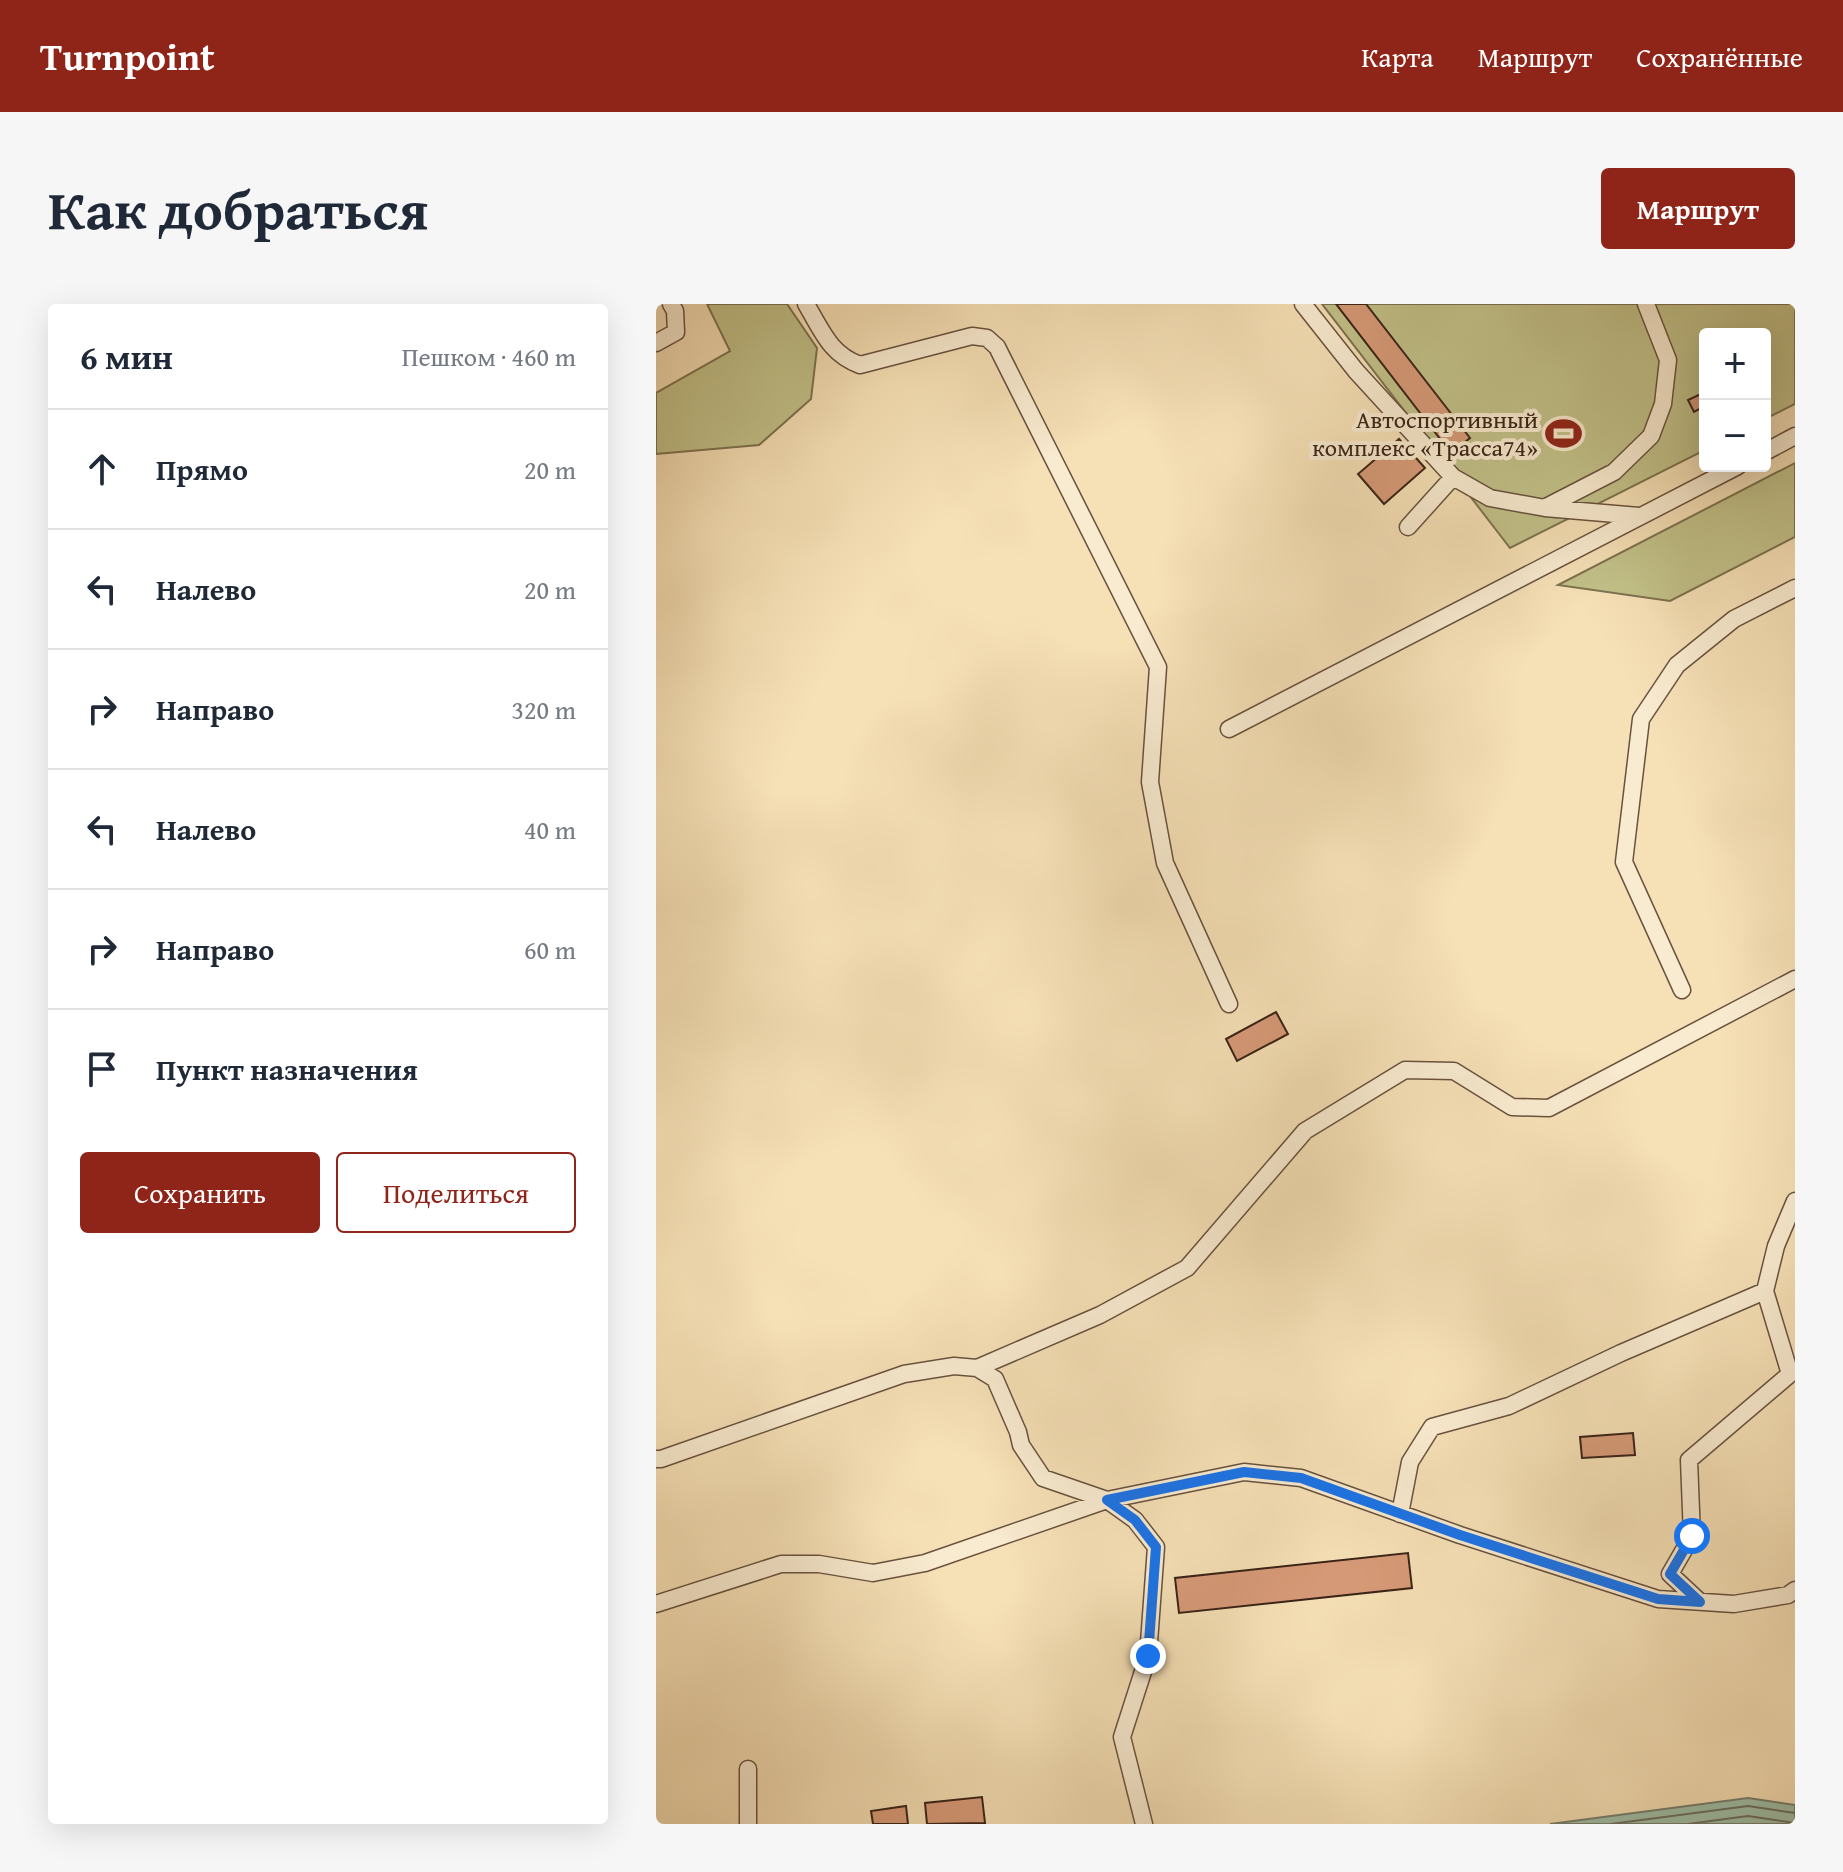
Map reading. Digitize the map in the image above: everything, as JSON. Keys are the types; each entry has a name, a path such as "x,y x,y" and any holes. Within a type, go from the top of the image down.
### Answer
{"lane":[{"path":"656,343 676,332 675,311 671,304"},
{"path":"806,304 832,348 846,360 860,365 972,336 987,338 997,347 1158,667 1150,782 1165,863 1229,1004"},
{"path":"1303,304 1356,371 1453,477 1490,498 1545,508 1641,516"},
{"path":"1545,508 1614,472 1651,436 1663,404 1668,360 1646,304"},
{"path":"1771,449 1795,436"},
{"path":"1229,729 1726,472"},
{"path":"1408,527 1453,477"},
{"path":"1682,990 1624,862 1641,719 1677,665 1734,619 1795,588"},
{"path":"977,1368 1100,1315 1187,1268 1305,1131 1405,1070 1454,1071 1512,1107 1549,1108 1795,979"},
{"path":"1700,1602 1670,1574 1692,1536 1689,1460 1790,1374 1765,1291 1776,1246 1795,1201"},
{"path":"1400,1514 1410,1462 1432,1427 1509,1406 1621,1353 1765,1291"},
{"path":"656,1459 904,1374 954,1366 977,1368 995,1379 1021,1445 1043,1478 1107,1500 1135,1520 1156,1547 1148,1656 1122,1737 1144,1824"},
{"path":"656,1604 781,1564 819,1564 873,1573 925,1563 1107,1500 1244,1472 1301,1478 1460,1535 1658,1599 1734,1604 1788,1595 1795,1590"},
{"path":"748,1769 748,1824"}],"shaded area":[{"path":"707,304 787,304 817,348 811,399 759,445 656,454 656,393 730,351"},
{"name":"Автоспортивный комплекс «Трасса74»","path":"1322,304 1795,304 1795,404 1771,416 1771,328 1699,328 1699,453 1510,548"},
{"path":"1795,463 1795,537 1670,601 1558,585"}],"water":[{"path":"1748,1798 1795,1805 1795,1824 1550,1824"}],"building":[{"path":"1336,304 1366,304 1470,438 1451,453"},
{"path":"1699,395 1699,409 1694,412 1688,400"},
{"path":"1399,439 1425,468 1384,504 1358,474"},
{"path":"1276,1012 1288,1034 1237,1061 1226,1039"},
{"path":"1633,1433 1635,1455 1582,1458 1580,1437"},
{"path":"1408,1553 1412,1588 1179,1613 1175,1578"},
{"path":"982,1797 985,1823 927,1824 925,1803"},
{"path":"906,1806 908,1824 873,1824 871,1811"}],"place":[{"name":"Автоспортивный комплекс «Трасса74»","path":"1564,434"}],"route":[{"path":"1148,1656 1156,1547 1135,1520 1107,1500 1244,1472 1301,1478 1460,1535 1658,1599 1700,1602 1670,1574 1692,1536"}]}
